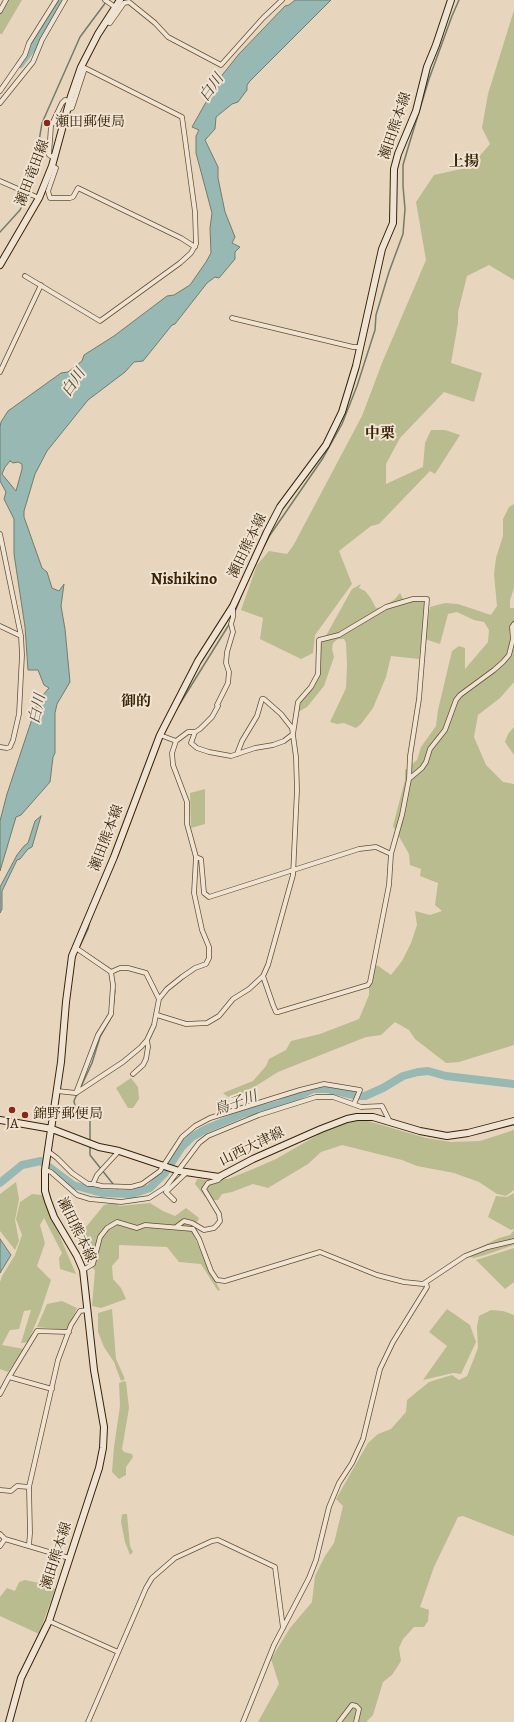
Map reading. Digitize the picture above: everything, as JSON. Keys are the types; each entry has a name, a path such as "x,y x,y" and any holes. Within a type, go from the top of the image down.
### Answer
{"main road":[{"name":"瀬田竜田線","path":"0,265 39,198 52,166 69,101 88,52 120,0"},
{"name":"瀬田熊本線","path":"9,1722 21,1678 48,1621 99,1468 103,1448 104,1427 94,1370 83,1270 77,1256 54,1217 45,1191 45,1170 49,1152 57,1091 70,963 114,857 160,735 198,661 233,606 280,507 316,460 334,430 350,388 382,250 393,223 392,179 396,161 416,111 427,67 451,0"},
{"name":"山西大津線","path":"0,1120 52,1129 99,1147 119,1151 178,1171 219,1177 277,1148 347,1119 366,1116 420,1132 447,1136 468,1133 514,1122"}],"street":[{"path":"0,11 6,0"},
{"path":"0,91 25,54 29,43 56,0"},
{"path":"0,103 33,62 42,40 65,0"},
{"path":"106,22 110,23 124,3 129,2 155,23 168,37 221,65 258,23 282,0"},
{"path":"106,1 115,7"},
{"path":"25,276 100,321 180,263 195,247 197,224 182,117 85,68 72,108 67,110"},
{"path":"54,158 49,155 51,126 63,101 69,101"},
{"path":"52,166 56,168 48,191 50,198 74,197 78,188 181,238 195,247"},
{"path":"0,181 39,198"},
{"path":"0,372 41,285"},
{"path":"232,318 353,347 359,347"},
{"path":"0,534 21,636 22,655 19,714 13,740 10,747 0,747"},
{"path":"195,732 191,743 197,748 231,756 255,748 284,742 293,734 298,702 311,687 318,674 319,640 339,635 386,607 413,599 427,599 420,699 410,756 408,779 402,815 391,854 389,885 374,968 368,985 276,1012 262,976"},
{"path":"159,1000 168,989 182,977 195,968 206,964 209,958 208,947 202,930 194,893 196,857 187,824 187,802 173,765 172,753 176,741 188,732 195,732 200,729 212,717 228,683 229,672 226,663 233,632 231,624 233,617 233,606"},
{"path":"408,779 422,768 430,749 445,730 456,700 460,695 494,670 509,654 513,640 512,627 514,624"},
{"path":"0,626 21,636"},
{"path":"157,1015 186,1024 207,1023 218,1016 233,999 249,989 262,976 268,965 280,924 292,872 295,849 297,790 296,757 292,728 281,714 264,699 262,699 257,716 242,741 237,754"},
{"path":"160,735 176,741"},
{"path":"196,857 201,858 204,893 209,897 366,848 376,847 391,854"},
{"path":"76,948 111,972 113,985 111,1014 96,1040 91,1059 76,1093"},
{"path":"57,1091 76,1093 123,1062 147,1040 157,1015 159,1000 151,980 146,973 136,969 120,968 111,972"},
{"path":"133,1074 143,1065 146,1059 148,1047 147,1040"},
{"path":"49,1152 81,1180 88,1184 131,1187 146,1182 160,1171 182,1137 195,1126 210,1118 324,1084 360,1090 354,1103"},
{"path":"45,1170 51,1172 77,1194 90,1200 120,1202 149,1198 166,1188 199,1143 208,1136 259,1115 316,1097 333,1097 354,1103 361,1107 382,1106 390,1122"},
{"path":"93,1184 97,1175 119,1151"},
{"path":"174,1200 166,1192 187,1172"},
{"path":"176,1226 184,1222 192,1223 204,1230 217,1226 220,1221 218,1214 204,1189 208,1183 218,1180 223,1174"},
{"path":"83,1270 93,1264 100,1237 107,1228 117,1222 137,1228 145,1225 176,1226 193,1229 199,1239 211,1271 217,1280 225,1281 320,1252 377,1275 411,1283 423,1284 465,1256 488,1247 514,1241"},
{"path":"243,1722 274,1644 309,1578 316,1560 329,1507 339,1483 352,1463 363,1439 380,1369 393,1342 427,1287 426,1283"},
{"path":"28,1545 30,1533 29,1487 58,1360 71,1325 80,1311 87,1310"},
{"path":"0,1394 37,1331 69,1332"},
{"path":"9,1377 52,1389"},
{"path":"0,1490 11,1491 17,1486 29,1487"},
{"path":"0,1534 5,1538 69,1558"},
{"path":"0,1546 5,1538"},
{"path":"88,1722 152,1578 175,1558 212,1541 218,1540 275,1567 283,1628"},
{"path":"48,1621 118,1652"},
{"path":"339,1722 352,1705 359,1709 356,1722"}],"green space":[{"path":"8,0 22,0 2,34 0,34 0,13"},
{"path":"514,10 514,280 489,265 467,276 458,312 458,323 451,363 482,373 474,402 444,392 400,438 386,464 386,484 423,467 425,443 431,430 445,430 460,435 435,474 430,471 379,524 371,526 339,551 352,584 315,635 313,653 301,659 260,639 263,618 241,610 257,565 269,551 287,554 293,546 362,416 382,363 426,260 416,202 434,175 470,167 490,144 482,128 488,94"},
{"path":"514,504 514,588 510,600 510,608 514,608 514,682 500,698 478,715 474,737 486,765 503,782 514,784 514,1045 459,1062 446,1063 415,1039 409,1030 395,1022 381,1035 366,1037 278,1072 251,1089 231,1099 223,1093 253,1081 266,1066 269,1059 286,1050 291,1041 320,1034 359,1019 369,995 369,975 377,965 391,975 402,961 411,943 417,925 415,911 430,915 442,911 435,905 438,883 420,876 421,869 410,865 409,854 393,826 405,780 405,770 417,760 421,747 436,726 438,710 452,651 459,646 465,648 465,669 488,642 489,630 484,622 474,620 457,612 448,614 440,644 425,639 430,607 445,603 458,604 491,615 497,606 494,574 496,558 503,536 503,519 509,507"},
{"path":"361,584 359,588 365,591 376,608 383,607 395,599 400,593 403,599 426,602 419,659 391,656 386,677 373,708 361,724 356,728 344,723 337,724 330,722 346,688 347,666 346,643 344,639 338,639 333,643 332,649 334,657 324,686 307,707 298,712 302,699 317,679 318,650 352,589"},
{"path":"514,727 514,755 505,742 508,734"},
{"path":"205,789 205,824 191,828 190,793"},
{"path":"131,1078 138,1087 139,1099 133,1108 128,1108 116,1088"},
{"path":"361,1119 426,1138 451,1142 480,1141 514,1130 514,1190 506,1196 497,1194 479,1182 454,1173 417,1166 402,1160 342,1145 321,1152 308,1164 268,1188 253,1184 222,1194 218,1200 213,1200 205,1197 195,1184 197,1179 228,1179 276,1159 330,1128 349,1121"},
{"path":"16,1182 19,1199 15,1220 19,1241 15,1250 0,1231 0,1194"},
{"path":"514,1193 514,1229 511,1230 488,1217 496,1196 507,1197"},
{"path":"32,1194 42,1195 76,1274 60,1269 59,1258 62,1253 44,1218 40,1225 45,1243 37,1266 51,1280 28,1342 21,1343 31,1310 24,1311 19,1329 10,1330 2,1345 24,1349 8,1372 0,1369 0,1282 15,1255 22,1235 16,1219 20,1202"},
{"path":"114,1203 120,1206 150,1203 175,1216 186,1208 199,1218 192,1232 220,1290 218,1291 201,1264 179,1262 167,1247 119,1245 119,1258 112,1266 113,1279 121,1288 126,1299 101,1308 92,1306 95,1270 86,1262 81,1233 104,1205"},
{"path":"514,1230 514,1245 474,1258 470,1257 470,1252 499,1238 510,1235"},
{"path":"514,1248 514,1282 505,1289 476,1260"},
{"path":"62,1301 77,1308 67,1330 37,1327 47,1304"},
{"path":"112,1309 116,1359 125,1379 121,1381 114,1362 104,1347 98,1332 98,1313"},
{"path":"447,1309 470,1325 476,1342 461,1374 453,1373 423,1380 447,1346 429,1332"},
{"path":"491,1310 503,1311 514,1315 514,1536 463,1516 458,1517 434,1567 420,1607 429,1610 428,1621 424,1627 414,1627 403,1639 399,1648 401,1661 392,1675 383,1682 373,1715 366,1722 258,1722 279,1684 271,1659 290,1628 312,1602 315,1576 325,1556 334,1543 343,1506 336,1499 368,1443 378,1434 391,1429 406,1412 407,1400 429,1382 452,1375 459,1380 467,1376 478,1348 477,1327 479,1316"},
{"path":"124,1381 126,1382 129,1408 122,1449 124,1452 132,1454 133,1457 126,1467 126,1475 119,1479 112,1472 120,1406 119,1383"},
{"path":"127,1514 130,1546 133,1552 130,1555 125,1542 121,1522 122,1515"},
{"path":"25,1580 55,1589 39,1634 0,1616 0,1597 7,1588 15,1591 19,1582"}],"water":[{"name":"白川","path":"295,0 331,0 250,81 247,85 247,90 238,102 232,104 216,117 215,129 205,140 218,167 218,178 225,212 235,237 232,243 240,247 235,252 235,259 219,278 215,277 207,283 175,324 172,325 143,361 134,362 125,372 88,400 47,451 35,474 24,511 24,517 42,568 47,572 52,588 59,591 64,584 61,606 65,629 70,682 57,704 55,713 55,753 53,757 50,782 21,815 16,817 0,871 0,821 7,794 38,701 49,688 44,685 38,670 28,670 25,627 14,554 14,519 4,499 6,492 0,481 1,422 8,411 61,373 68,372 82,361 84,355 114,336 167,296 174,295 190,285 206,262 211,253 210,228 212,213 196,153 196,136 199,130 192,127 219,79 239,54 285,6 289,5","holes":["10,461 13,463 18,462 22,464 16,491 2,474"]},
{"path":"41,816 32,847 28,849 20,859 17,860 2,891 2,909 0,913 0,887 17,855 28,843 35,821"},
{"path":"0,1239 11,1255 0,1273"}],"waterway":[{"path":"20,64 36,43 60,0"},
{"path":"263,548 270,535 323,458 342,424 357,386 375,330 376,315 389,272 403,234 405,209 403,165 429,79 459,0"},
{"path":"0,232 20,210 26,198 34,171 42,123 80,37 106,2"},
{"path":"234,614 246,584"},
{"path":"176,710 230,623"},
{"path":"117,856 127,830"},
{"path":"90,920 88,929 79,948 112,970"},
{"path":"113,1008 115,990"},
{"path":"80,1089 92,1063 100,1037 112,1016"},
{"name":"鳥子川","path":"0,1183 22,1165 41,1161 73,1185 102,1193 132,1194 150,1188 164,1174 181,1148 192,1137 206,1129 242,1114 280,1104 313,1089 327,1089 358,1096 365,1096 383,1088 403,1076 428,1071 446,1076 514,1084"},
{"path":"77,1094 74,1101 75,1106 90,1120 90,1142"},
{"path":"90,1146 90,1155 113,1184"},
{"name":"鳥子川","path":"117,1190 119,1194"}],"place":[{"name":"瀬田郵便局","path":"47,123"},
{"name":"JA","path":"12,1110"},
{"name":"錦野郵便局","path":"25,1115"}],"district":[{"name":"上揚","path":"464,162"},
{"name":"中栗","path":"380,434"},
{"name":"Nishikino","path":"184,580"},
{"name":"御的","path":"136,702"}]}
